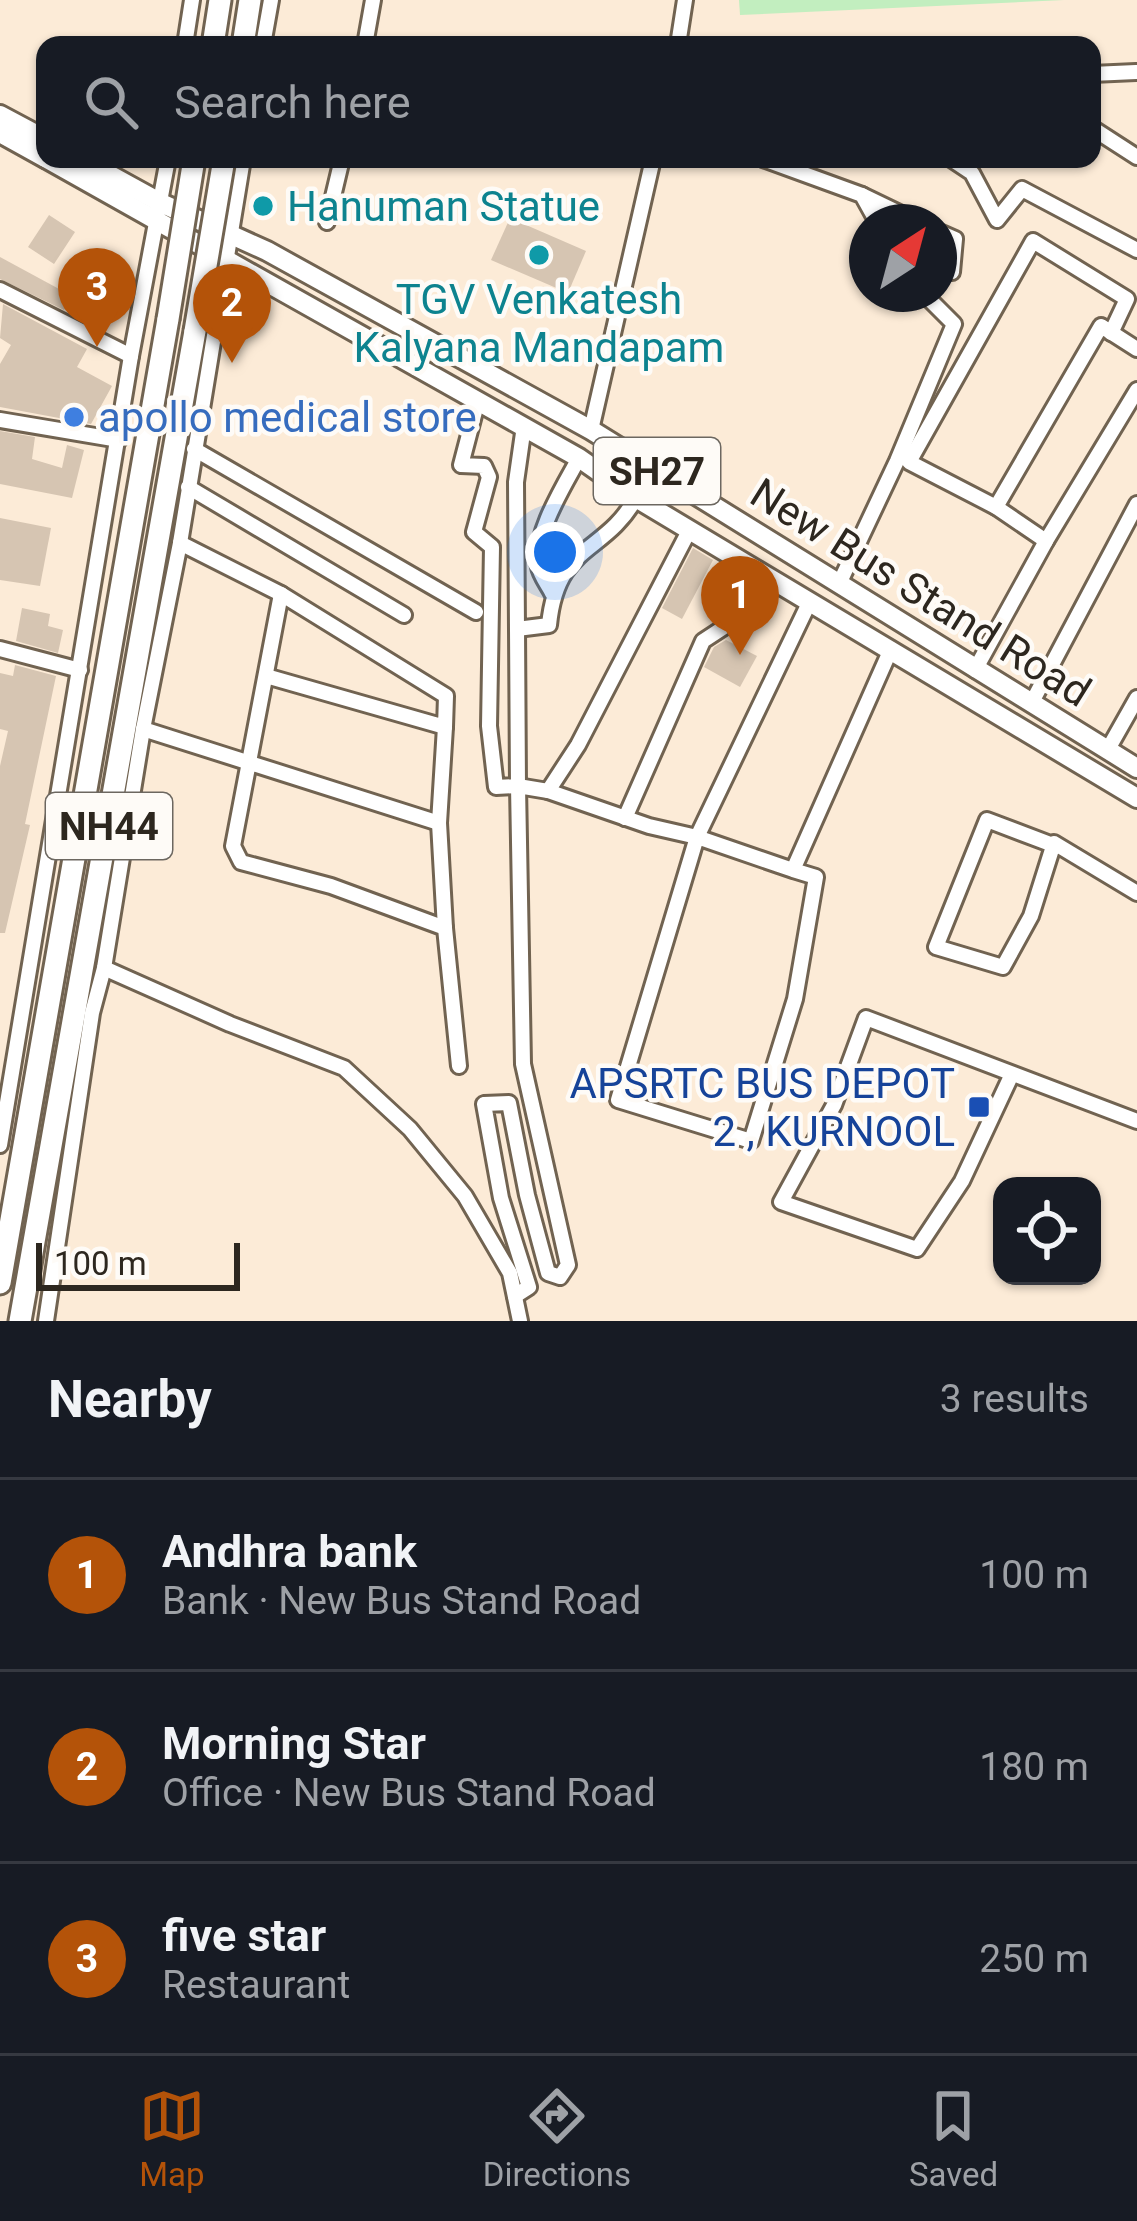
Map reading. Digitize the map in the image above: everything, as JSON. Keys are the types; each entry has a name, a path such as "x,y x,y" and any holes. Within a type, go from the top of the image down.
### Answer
{"highway":[{"path":"214,36 220,0"},
{"path":"244,36 250,0"},
{"name":"NH44","path":"0,1282 193,168"},
{"name":"NH44","path":"20,1321 222,168"}],"main road":[{"path":"0,115 36,134"},
{"name":"SH27","path":"0,133 36,153"},
{"name":"SH27","path":"65,168 160,213"},
{"name":"SH27","path":"94,168 226,257"},
{"name":"New Bus Stand Road","path":"160,213 230,233 591,430 1137,768"},
{"name":"New Bus Stand Road","path":"226,257 579,458 636,498 1137,798"},
{"path":"1095,772 1107,751"}],"street":[{"path":"186,36 192,0"},
{"path":"265,36 271,0"},
{"path":"367,36 373,0"},
{"path":"680,36 686,0"},
{"path":"1101,73 1136,71"},
{"path":"1101,134 1137,157"},
{"path":"0,1145 3,1101 167,168"},
{"path":"46,1321 92,1013 104,968 241,168"},
{"path":"327,222 340,168"},
{"path":"591,430 651,168"},
{"path":"788,168 881,204"},
{"path":"964,168 972,173 997,220 1022,189 1137,250"},
{"path":"862,195 867,204"},
{"path":"1046,541 996,507 909,462 1034,242 1127,298 1111,333"},
{"path":"0,290 131,356"},
{"path":"839,584 954,324 942,312"},
{"path":"996,507 1101,326 1137,349"},
{"path":"975,670 1137,390"},
{"path":"478,400 461,464 484,466 489,477 474,532 492,547 488,727 496,788 548,791 625,818 697,837 816,877 795,999 751,1141 618,1100 697,837 810,601"},
{"path":"0,420 118,440"},
{"path":"515,1296 529,1287 501,1198 484,1104 509,1103 526,1195 548,1273 560,1277 568,1264 523,1064 517,482 524,426"},
{"path":"194,449 476,612"},
{"path":"552,592 538,565 543,536 579,458"},
{"path":"188,487 404,615"},
{"path":"517,629 549,625 552,592 581,550 622,523 636,498"},
{"path":"1030,704 1137,504"},
{"path":"548,791 578,745 689,529"},
{"path":"179,543 281,594 446,696 439,823 459,1066"},
{"path":"625,818 703,641 732,622 759,571"},
{"path":"281,594 233,846 241,862 331,886 445,928"},
{"path":"0,649 80,670"},
{"path":"793,870 891,649"},
{"path":"266,676 445,727"},
{"path":"1107,751 1137,698"},
{"path":"142,729 439,823"},
{"path":"1053,845 1030,916 1004,967 936,946 987,820 1053,845 1137,892"},
{"path":"104,968 344,1068 410,1129 465,1196 510,1273 520,1321"},
{"path":"1012,1074 962,1181 916,1249 781,1202 834,1105 866,1018 1137,1121"}],"green space":[{"path":"739,0 1064,0 740,15"}],"building":[{"path":"49,215 75,232 54,264 28,247"},
{"name":"TGV Venkatesh Kalyana Mandapam","path":"510,218 586,251 568,293 491,260"},
{"path":"0,257 72,296 64,310 0,279"},
{"path":"3,304 87,349 77,367 112,386 91,424 0,407 0,364 11,345 0,338"},
{"path":"0,431 35,437 32,459 62,468 67,445 84,450 72,498 0,484"},
{"path":"0,518 51,528 40,586 0,580"},
{"path":"693,548 713,560 682,619 662,608"},
{"path":"22,608 50,614 48,626 63,630 58,653 16,641"},
{"path":"726,640 757,656 740,687 704,667 714,647"},
{"path":"15,665 56,676 25,824 30,825 5,933 0,933 0,766 8,731 0,729 0,673 13,676"}],"place":[{"name":"Hanuman Statue","path":"263,206"},
{"name":"TGV Venkatesh Kalyana Mandapam","path":"539,255"},
{"name":"five star","path":"97,347"},
{"name":"Morning Star","path":"232,363"},
{"name":"apollo medical store","path":"74,417"},
{"name":"Andhra bank","path":"740,655"},
{"name":"APSRTC BUS DEPOT 2 , KURNOOL","path":"979,1107"}]}
